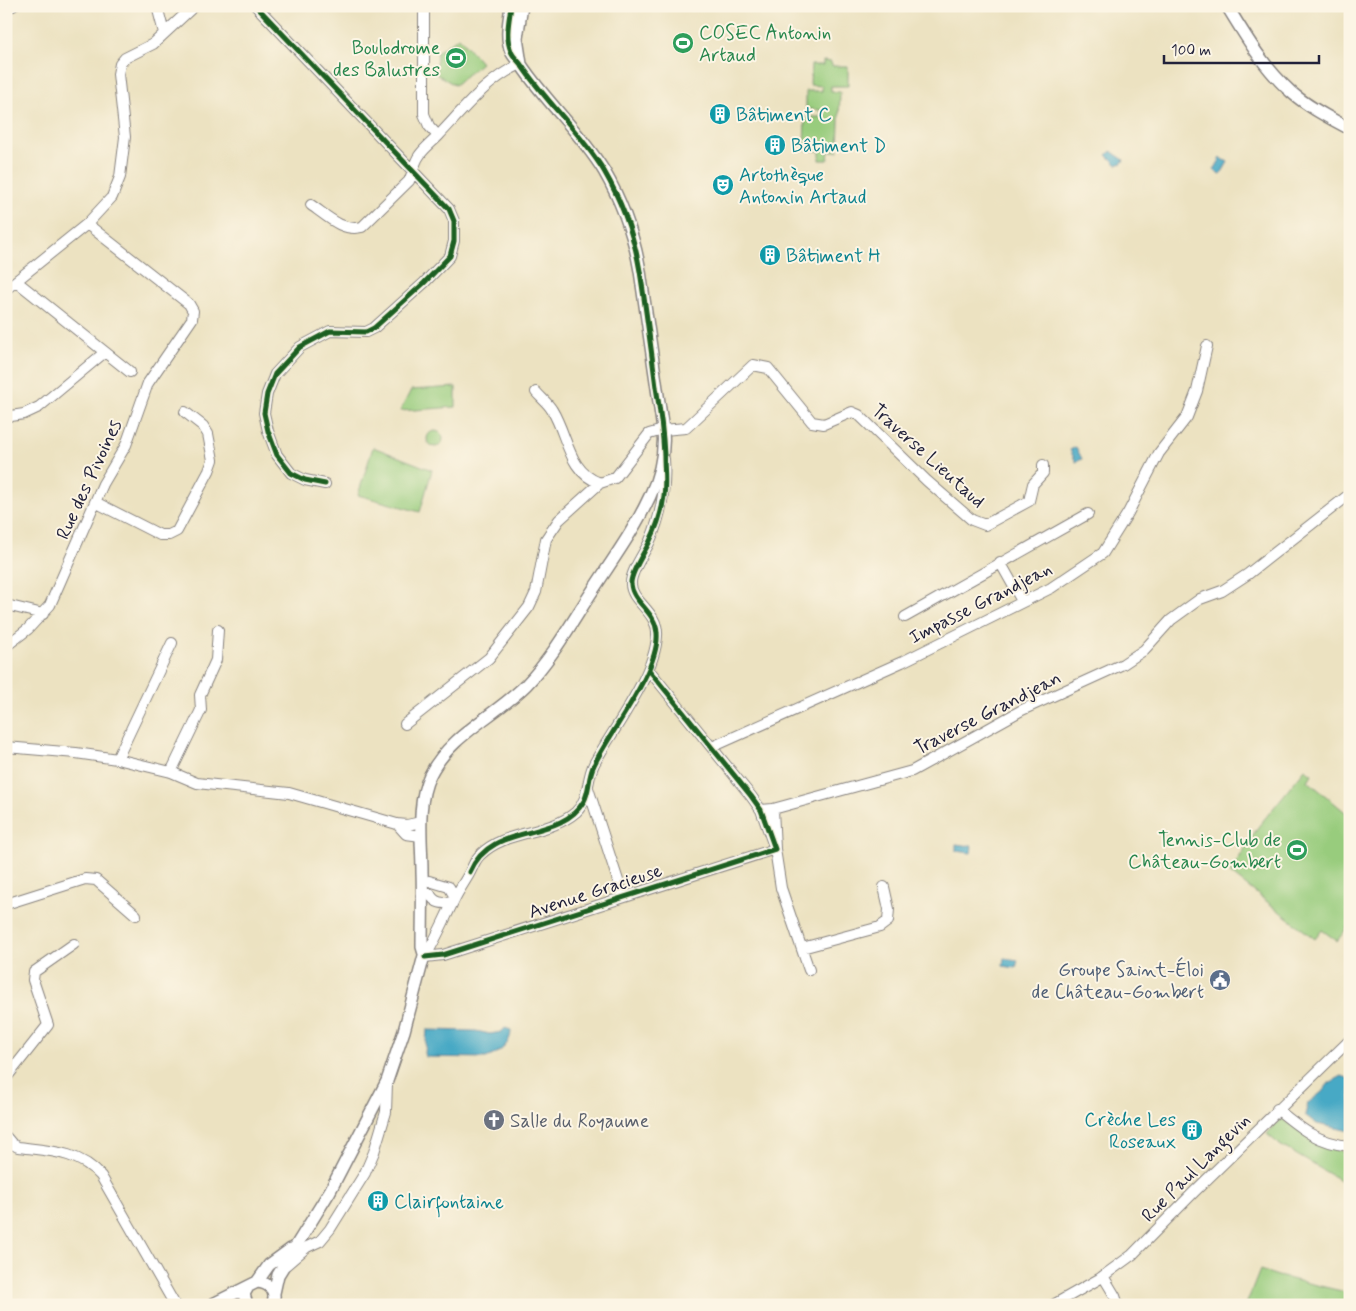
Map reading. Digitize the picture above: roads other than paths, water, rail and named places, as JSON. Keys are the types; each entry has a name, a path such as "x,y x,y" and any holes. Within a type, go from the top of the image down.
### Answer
{"street":[{"path":"6,8 13,6"},
{"path":"157,6 164,33"},
{"path":"6,289 87,224 112,197 121,171 125,137 118,74 120,64 124,58 153,44 194,6"},
{"path":"256,6 449,208 454,221 454,241 450,256 424,283 374,328 366,332 330,331 300,347 275,374 267,394 264,413 268,431 280,459 291,473 305,480 325,484"},
{"path":"424,6 424,114 429,126 438,136"},
{"path":"274,1301 278,1275 330,1191 387,1081 404,1031 425,957 438,936 454,899 475,860 494,844 508,837 556,824 576,812 585,800 593,766 649,670 658,634 656,622 633,592 631,584 661,511 666,478 663,430 636,248 613,188 591,152 542,94 511,52 508,40 508,27 512,6"},
{"path":"521,64 517,38 522,6"},
{"path":"1227,6 1252,47 1269,69 1292,93 1324,115 1350,129"},
{"path":"311,205 342,226 353,230 362,227 409,181 418,156 497,77 506,70 521,64"},
{"name":"Rue des Pivoines","path":"6,646 28,630 50,605 95,502 126,444 148,383 192,319 193,311 189,304 87,224"},
{"path":"16,281 130,372"},
{"name":"Impasse Grandjean","path":"712,747 902,662 1051,588 1103,553 1128,513 1159,453 1187,417 1197,391 1207,346"},
{"path":"6,413 11,416 24,414 39,408 105,352"},
{"name":"Traverse Lieutaud","path":"663,430 686,428 753,365 768,368 812,422 824,424 852,412 859,415 927,481 972,520 985,525 1028,501 1033,484 1043,473 1043,466"},
{"path":"536,392 551,409 578,468 590,480 600,484"},
{"path":"95,502 160,535 169,535 176,531 209,471 213,460 208,434 203,426 185,412"},
{"path":"405,724 488,658 529,607 536,592 546,539 559,520 600,484 615,478 650,434 663,430"},
{"path":"425,957 422,947 426,894 421,822 424,792 430,775 442,756 461,736 504,705 526,685 546,662 632,529 650,496 664,454"},
{"name":"Traverse Grandjean","path":"761,810 773,809 912,770 1022,710 1123,664 1144,650 1171,620 1200,599 1222,592 1248,574 1350,494"},
{"path":"904,617 1088,514"},
{"path":"1000,562 1022,601"},
{"path":"6,605 42,614"},
{"path":"172,772 201,710 200,695 216,660 218,630"},
{"path":"117,760 172,643"},
{"path":"649,670 761,810 775,849"},
{"path":"6,748 76,753 117,760 172,772 197,783 289,793 397,824 407,825 421,822"},
{"path":"430,775 428,811 438,883"},
{"path":"588,788 623,896"},
{"path":"773,809 775,849 780,888 808,970"},
{"path":"397,824 406,834 421,836"},
{"name":"Avenue Gracieuse","path":"425,957 443,955 775,849"},
{"path":"426,894 438,883 458,880 470,872"},
{"path":"6,904 85,879 96,880 136,915"},
{"path":"438,883 449,887 454,899"},
{"path":"802,948 880,927 888,921 889,909 884,887"},
{"path":"426,894 437,902 449,903 454,899"},
{"path":"6,1078 48,1025 33,980 34,972 74,944"},
{"name":"Rue Paul Langevin","path":"1053,1305 1103,1276 1132,1255 1277,1110 1347,1047"},
{"path":"283,1267 307,1248 320,1242 365,1172 374,1152 386,1112 387,1081"},
{"path":"1277,1110 1306,1133 1316,1138 1332,1144 1350,1146"},
{"path":"6,1137 12,1144 18,1147 72,1155 93,1166 101,1176 175,1305"},
{"path":"247,1305 244,1294 252,1284 269,1265 298,1243"},
{"path":"1103,1276 1118,1305"},
{"path":"211,1305 252,1284 264,1282 271,1286 274,1301"}],"water":[{"path":"1111,151 1124,160 1122,163 1117,165 1107,155"},
{"path":"1221,158 1228,162 1219,175 1214,170"},
{"path":"1076,447 1082,459 1076,462 1070,450"},
{"path":"956,844 972,846 971,853 956,851"},
{"path":"1004,958 1018,960 1016,968 1003,966"},
{"path":"505,1028 511,1030 507,1044 500,1051 486,1058 426,1057 427,1030 476,1031 490,1034 501,1032"},
{"path":"1342,1076 1350,1079 1350,1131 1317,1124 1305,1115 1308,1103 1322,1092 1329,1083"}],"place":[{"name":"COSEC Antonin Artaud","path":"683,43"},
{"name":"Boulodrome des Balustres","path":"456,58"},
{"name":"Bâtiment C","path":"720,114"},
{"name":"Bâtiment D","path":"775,145"},
{"name":"Artothèque Antonin Artaud","path":"723,185"},
{"name":"Bâtiment H","path":"770,255"},
{"name":"Tennis-Club de Château-Gombert","path":"1297,850"},
{"name":"Groupe Saint-Éloi de Château-Gombert","path":"1220,980"},
{"name":"Salle du Royaume","path":"494,1120"},
{"name":"Crèche Les Roseaux","path":"1192,1130"},
{"name":"Clairfontaine","path":"378,1201"}]}
